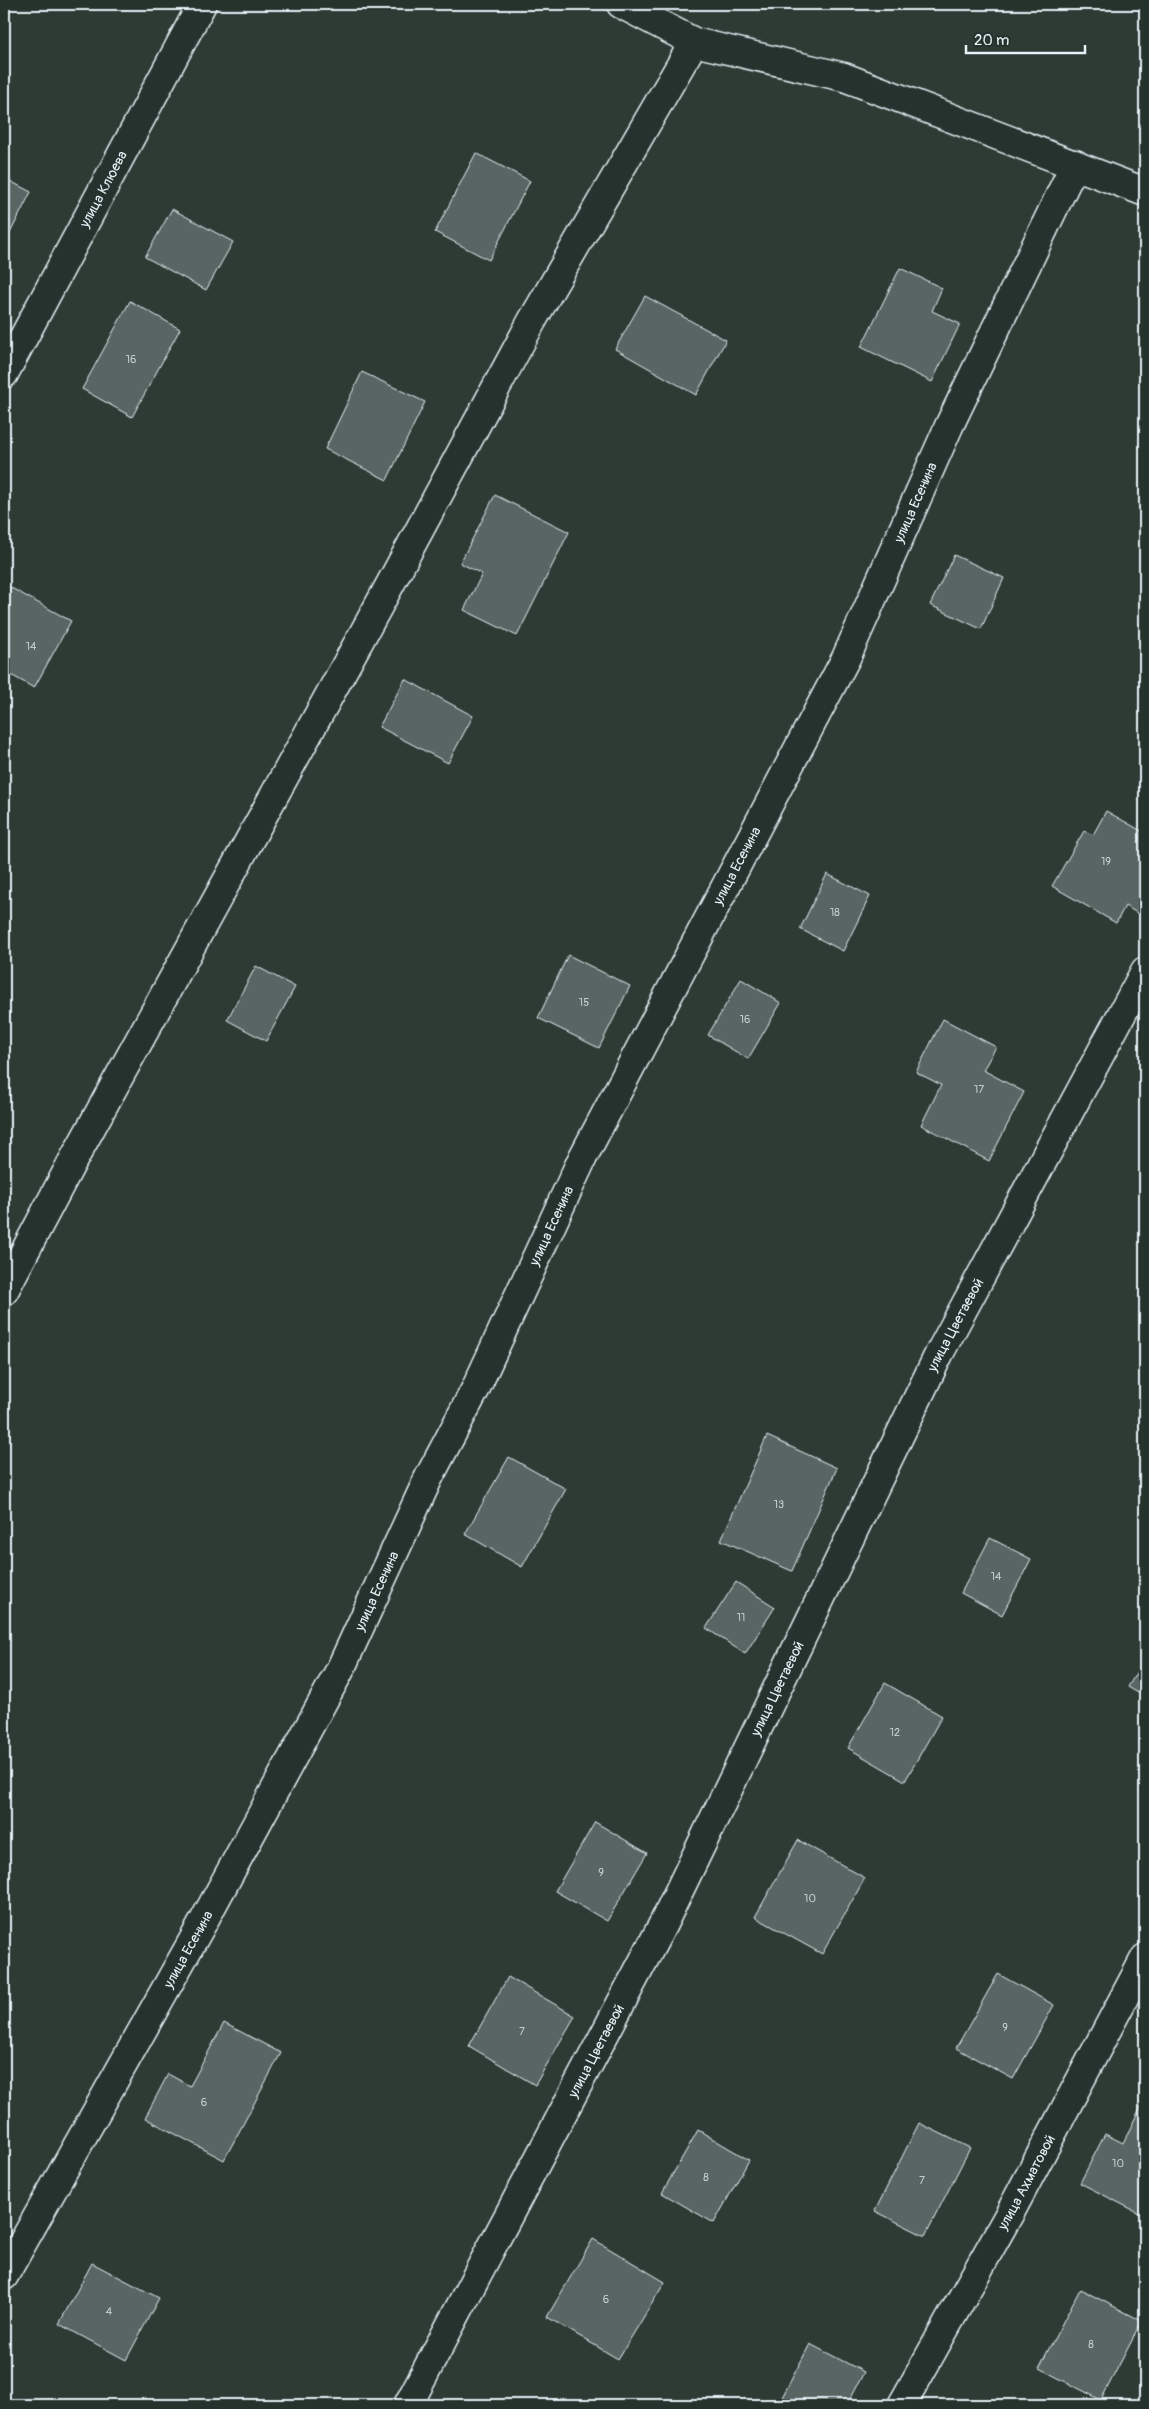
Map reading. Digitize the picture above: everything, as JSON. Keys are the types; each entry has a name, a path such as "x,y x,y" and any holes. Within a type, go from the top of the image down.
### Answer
{"street":[{"name":"улица Клюева","path":"4,374 202,4"},
{"path":"621,4 694,42 844,77 1145,192"},
{"path":"4,1291 532,321 694,42"},
{"name":"улица Есенина","path":"4,2276 201,1926 340,1670 428,1479 475,1390 583,1157 846,658 949,426 1075,164"},
{"name":"улица Цветаевой","path":"408,2405 663,1924 939,1354 1145,971"},
{"name":"улица Ахматовой","path":"902,2405 1011,2211 1145,1958"}],"building":[{"path":"476,153 530,181 489,260 435,232"},
{"path":"4,178 31,192 4,245"},
{"path":"172,209 233,242 206,290 145,257"},
{"path":"900,268 942,288 932,311 960,324 932,382 861,347"},
{"path":"645,296 726,340 696,395 615,349"},
{"path":"130,301 180,329 132,417 82,389"},
{"path":"362,372 425,402 387,480 325,449"},
{"path":"495,495 569,532 517,636 464,610 482,574 460,563"},
{"path":"954,555 1004,578 981,629 930,605"},
{"path":"4,584 71,621 34,688 4,671"},
{"path":"405,679 473,716 448,763 379,727"},
{"path":"1106,811 1145,833 1145,904 1139,914 1125,906 1116,923 1052,886 1084,831 1093,835"},
{"path":"827,874 870,896 843,951 800,929"},
{"path":"568,955 630,986 599,1048 538,1018"},
{"path":"256,966 295,987 266,1041 227,1020"},
{"path":"741,979 781,1003 748,1059 708,1035"},
{"path":"943,1019 996,1047 983,1070 1024,1092 989,1161 921,1125 941,1085 916,1072"},
{"path":"767,1436 837,1468 792,1571 721,1540"},
{"path":"509,1457 566,1489 522,1567 465,1534"},
{"path":"990,1538 1031,1559 1002,1615 961,1593"},
{"path":"736,1582 775,1607 745,1654 706,1628"},
{"path":"1145,1658 1145,1697 1128,1687"},
{"path":"885,1683 942,1716 905,1781 848,1748"},
{"path":"595,1822 647,1853 607,1921 555,1891"},
{"path":"798,1840 865,1878 822,1954 755,1917"},
{"path":"998,1974 1054,2005 1013,2079 956,2048"},
{"path":"508,1977 575,2016 535,2085 469,2046"},
{"path":"224,2023 281,2053 224,2160 145,2118 168,2074 190,2086"},
{"path":"1145,2098 1145,2216 1080,2183 1105,2134 1123,2143"},
{"path":"919,2123 970,2148 925,2236 875,2211"},
{"path":"698,2130 749,2160 714,2223 662,2193"},
{"path":"593,2239 665,2282 618,2359 547,2317"},
{"path":"92,2263 159,2298 126,2360 59,2324"},
{"path":"1080,2289 1142,2321 1101,2400 1039,2368"},
{"path":"810,2344 864,2372 847,2405 778,2405"},
{"path":"985,2399 1000,2405 982,2405"}]}
